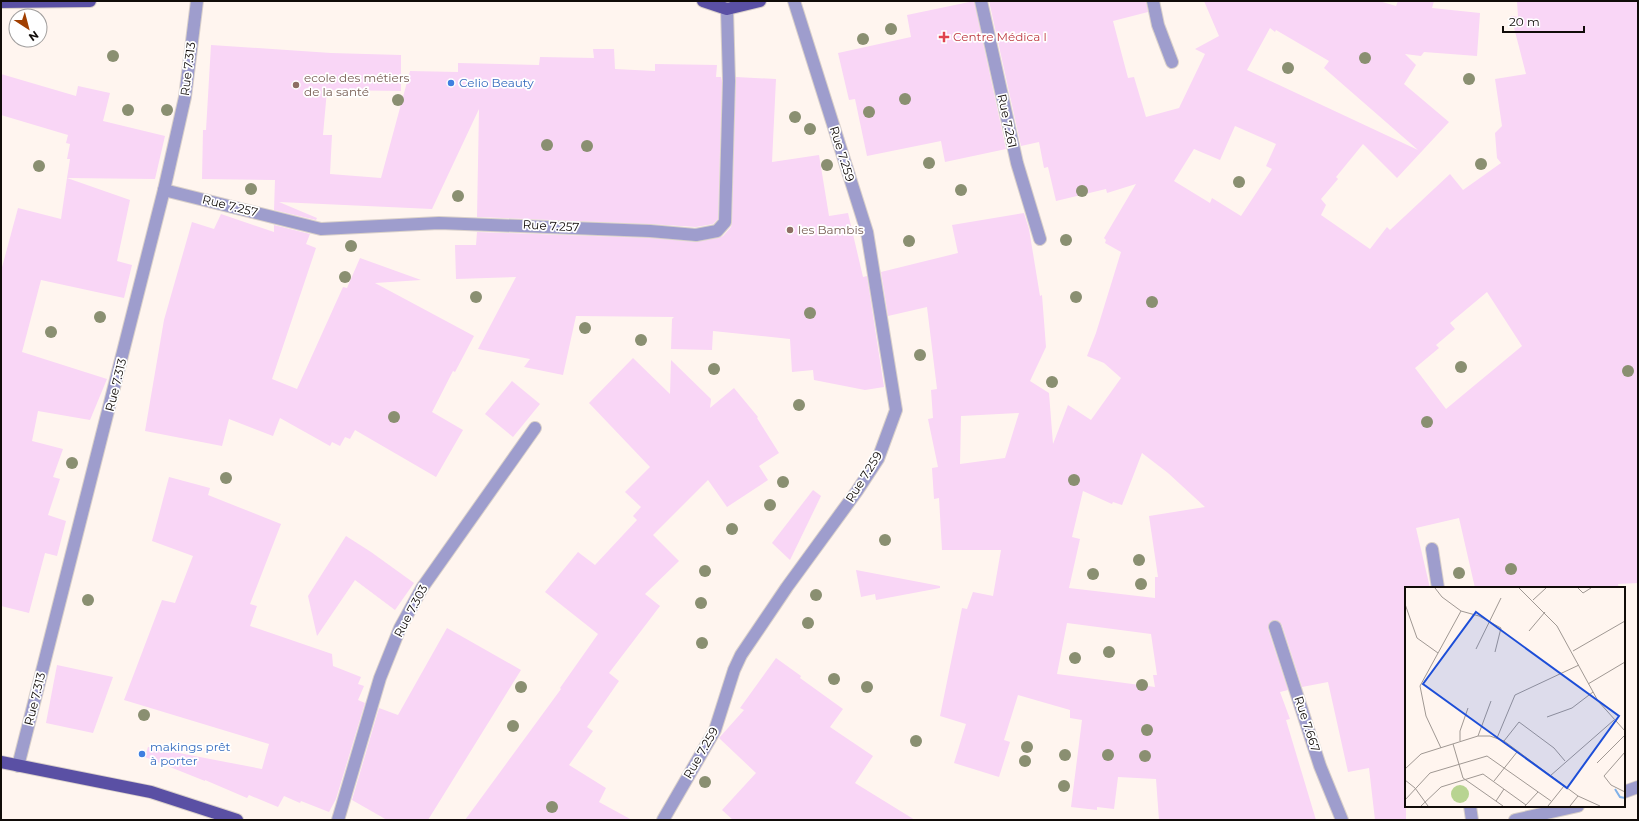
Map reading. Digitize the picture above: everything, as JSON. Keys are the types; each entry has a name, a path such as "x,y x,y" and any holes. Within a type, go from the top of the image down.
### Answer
{"main road":[{"path":"1,2 90,1"},
{"path":"703,1 727,8 760,1"},
{"path":"1,762 151,792 237,820"}],"street":[{"name":"Rue 7.313","path":"18,766 164,190 185,97 197,1"},
{"name":"Rue 7.259","path":"663,820 715,730 734,670 741,655 787,587 857,491 878,459 896,410 867,232 794,1"},
{"name":"Rue 7.261","path":"981,1 1016,163 1040,239"},
{"path":"1153,1 1158,25 1172,62"},
{"name":"Rue 7.257","path":"164,190 321,229 439,223 642,231 696,235 717,231 725,222 729,81 727,8"},
{"name":"Rue 7.303","path":"338,820 380,678 400,628 422,588 535,428"},
{"path":"1432,549 1438,587"},
{"name":"Rue 7.667","path":"1275,627 1320,766 1342,820"},
{"path":"1625,792 1638,787"},
{"path":"1470,807 1472,820"},
{"path":"1515,820 1574,807"}],"building":[{"path":"974,1 1006,149 945,162 941,141 867,156 855,99 849,100 838,53 911,37 907,15"},
{"path":"989,1 1146,1 1148,12 1113,21 1128,78 1134,77 1146,117 1179,108 1205,54 1195,49 1219,36 1204,1 1379,1 1396,6 1398,1 1434,1 1432,8 1480,13 1477,56 1424,52 1421,56 1405,54 1416,65 1404,84 1449,122 1397,178 1363,144 1336,177 1338,179 1321,199 1326,205 1321,215 1370,249 1387,227 1390,230 1450,174 1463,190 1501,163 1497,158 1495,133 1502,126 1495,79 1526,74 1511,16 1518,17 1517,1 1638,1 1638,583 1618,584 1619,587 1475,587 1459,518 1416,528 1430,587 1405,587 1406,819 1375,820 1369,768 1348,772 1328,682 1302,687 1282,625 1276,620 1270,622 1268,629 1288,690 1280,692 1290,719 1286,720 1316,820 1159,820 1156,779 1118,777 1114,809 1097,807 1097,810 1071,807 1082,720 1070,718 1070,710 1018,695 1004,740 1010,742 999,777 954,763 966,724 940,716 962,608 967,609 973,592 993,596 1001,550 942,550 939,498 934,499 932,468 938,467 928,419 933,418 931,390 937,389 927,307 888,316 881,272 958,253 952,225 1024,213 1029,229 1040,296 1042,295 1046,347 1030,381 1049,393 1053,444 1068,405 1091,420 1121,378 1104,363 1087,356 1096,333 1121,252 1105,243 1106,240 1104,238 1136,184 1107,193 1106,189 1056,201 1048,167 1044,168 1039,142 1021,146","holes":["1270,28 1329,61 1324,68 1418,150 1247,70","1235,126 1276,144 1266,166 1272,169 1241,216 1212,198 1210,203 1174,181 1194,149 1220,160","1487,292 1522,346 1446,409 1415,368 1439,348 1436,345 1455,329 1450,323","1019,413 1005,458 960,464 961,416","1142,453 1168,473 1205,507 1149,516 1158,577 1155,577 1155,598 1069,588 1080,539 1072,537 1083,491 1112,504 1113,502 1122,505","1067,623 1151,634 1157,675 1153,675 1155,687 1057,674"]},
{"path":"211,45 331,53 401,55 401,91 327,90 323,135 332,135 330,174 381,178 410,71 458,72 458,63 539,65 540,57 594,58 593,49 614,49 615,69 655,71 655,64 717,65 716,77 721,77 722,81 718,219 713,224 696,227 477,217 479,109 432,209 279,202 317,218 316,220 274,210 275,180 202,179 203,130 206,130"},
{"path":"1,74 76,96 78,86 110,93 103,121 165,136 155,179 67,178 70,159 67,159 70,144 66,143 68,135 1,115"},
{"path":"736,77 776,79 772,162 819,155 829,216 848,213 863,277 867,276 884,387 865,390 814,380 813,370 792,372 790,339 713,331 712,350 671,349 672,319 674,317 576,316 563,375 524,367 530,359 478,349 516,277 456,279 455,245 476,245 477,232 650,238 696,242 723,236 731,227 732,222"},
{"path":"67,178 130,200 117,261 132,265 124,298 41,280 22,352 107,379 90,420 38,411 32,441 63,449 53,477 60,479 48,515 66,521 57,556 45,553 29,613 1,606 1,271 18,208 61,219"},
{"path":"221,214 274,232 274,225 310,234 306,244 316,248 272,379 297,389 343,287 347,288 360,258 421,280 375,283 474,336 455,372 453,371 432,412 463,430 436,477 355,430 350,439 345,437 340,446 332,442 330,446 280,418 273,436 229,419 222,446 145,431 164,320 192,222 214,229"},
{"path":"633,358 670,394 671,360 711,399 710,408 734,388 758,417 757,418 779,453 759,466 768,480 727,507 708,480 653,535 679,561 645,594 660,606 609,673 619,681 587,727 593,731 569,765 606,788 599,802 632,820 465,820 561,689 560,688 598,634 545,592 578,552 595,565 637,520 633,516 641,507 625,492 650,467 589,403"},
{"path":"512,381 540,404 513,437 485,414"},
{"path":"169,477 210,488 208,495 281,524 250,604 257,606 250,626 332,654 333,666 361,677 358,684 364,686 358,700 365,703 336,799 329,812 301,801 300,803 284,796 278,807 249,795 247,798 145,757 148,747 262,769 269,744 124,700 162,600 175,603 193,556 152,541"},
{"path":"813,490 821,496 790,560 772,543"},
{"path":"346,536 414,583 395,610 355,580 317,636 308,596"},
{"path":"856,570 940,586 940,588 876,600 875,594 861,597"},
{"path":"447,628 521,670 428,820 387,820 352,800 379,708 398,715"},
{"path":"776,658 801,676 800,678 843,709 830,727 873,756 855,783 915,820 733,820 722,810 756,773 719,738 744,710 740,708"},
{"path":"57,665 113,677 93,733 46,723"}],"place":[{"name":"Centre Médica l","path":"944,37"},
{"name":"Celio Beauty","path":"451,83"},
{"name":"ecole des métiers de la santé","path":"296,85"},
{"name":"les Bambis","path":"790,230"},
{"name":"makings prêt à porter","path":"142,754"}]}
